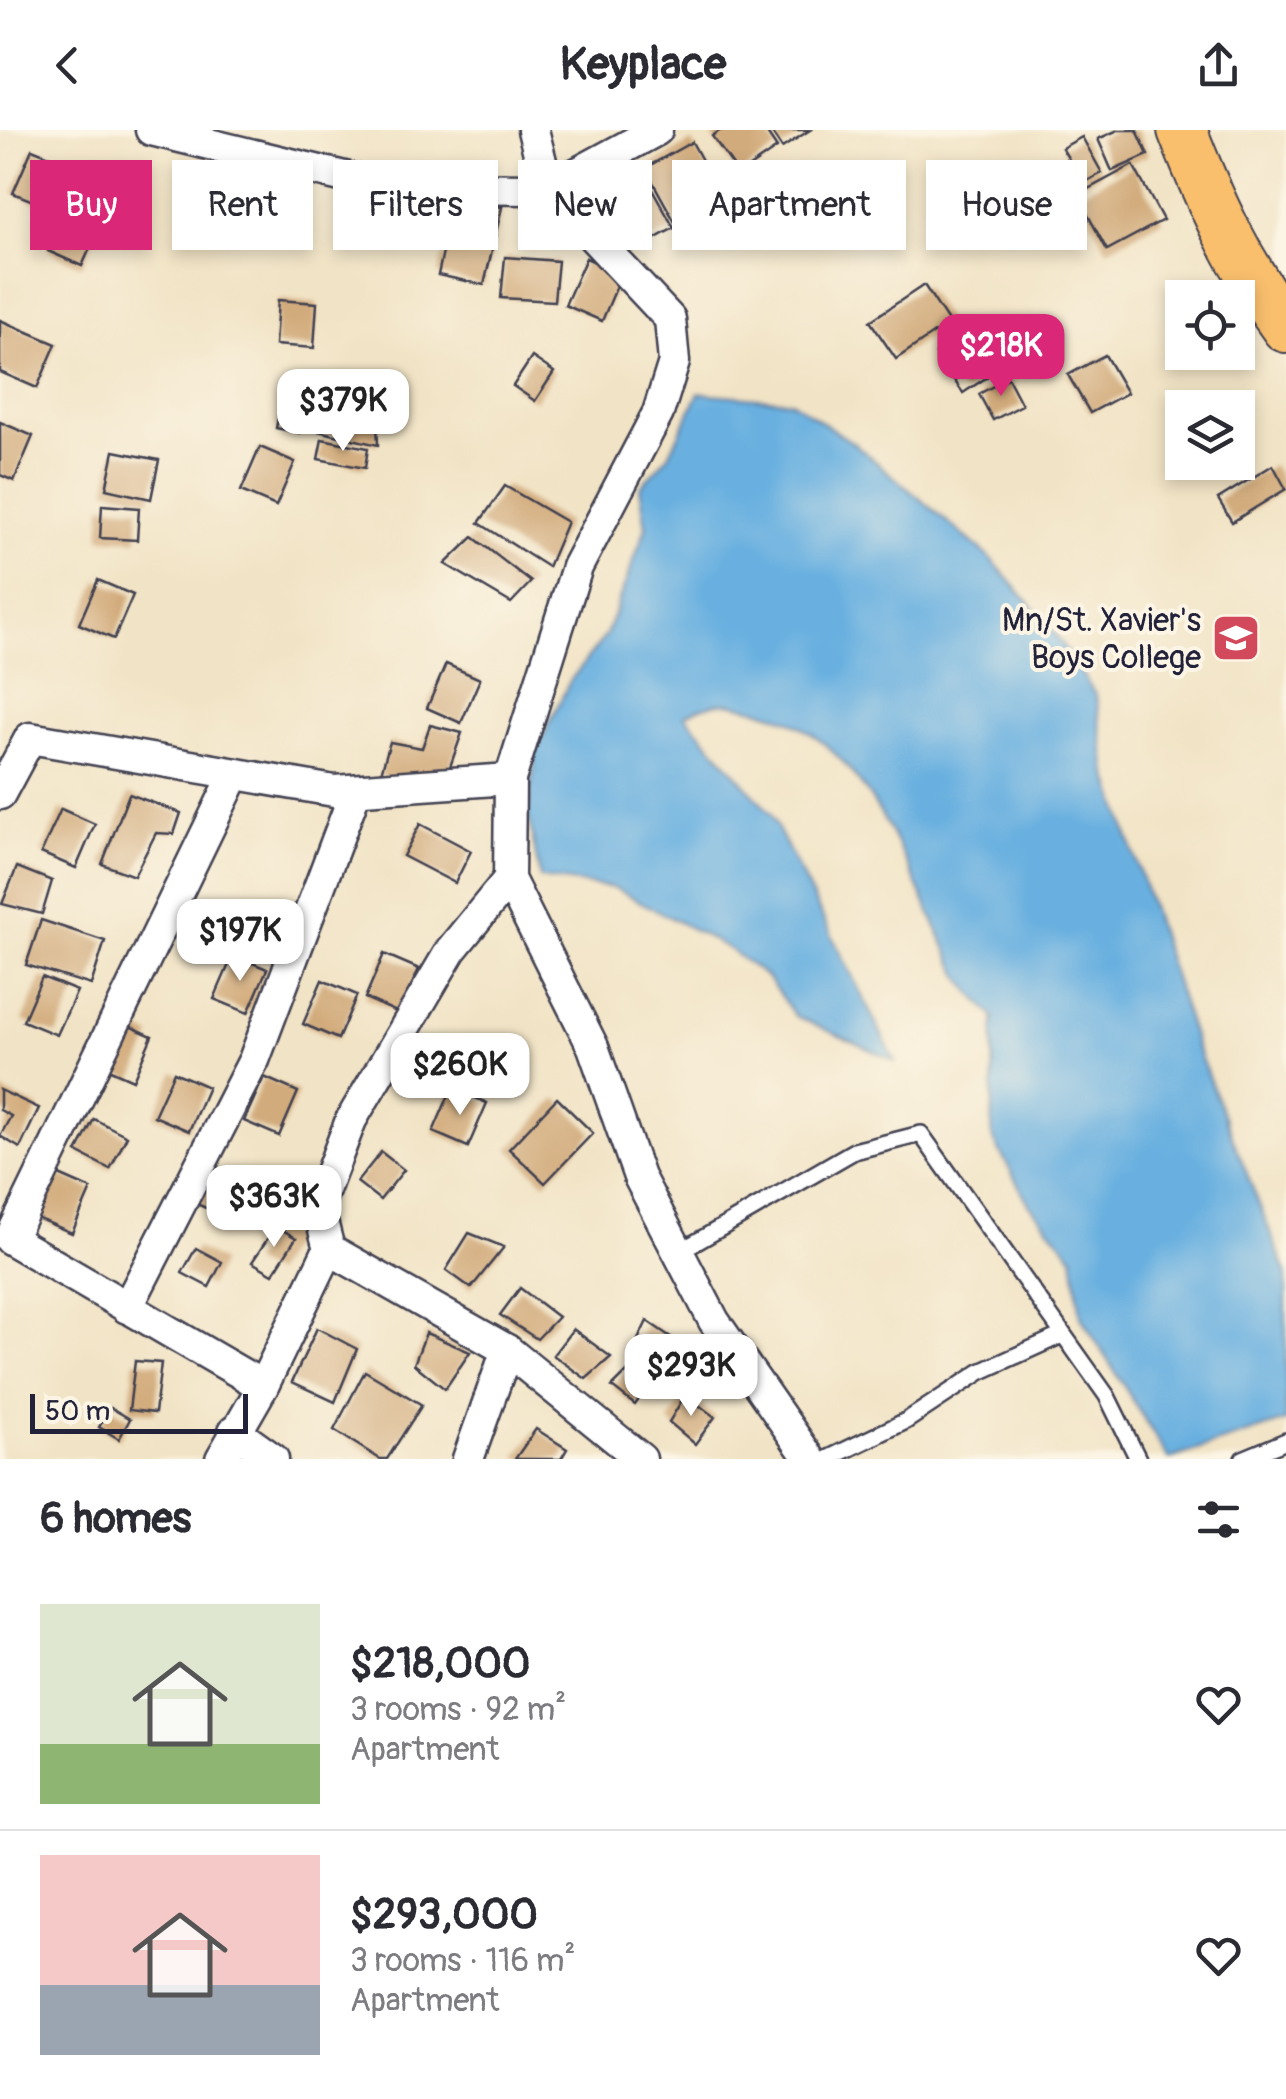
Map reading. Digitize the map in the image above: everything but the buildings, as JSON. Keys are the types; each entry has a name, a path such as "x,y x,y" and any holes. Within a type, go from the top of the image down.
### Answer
{"highway":[{"path":"1182,130 1206,192 1250,279 1286,328"}],"street":[{"path":"151,130 390,188 518,189"},
{"path":"533,130 541,160"},
{"path":"602,160 657,130"},
{"path":"606,250 670,318 674,362 658,413 577,567 510,779 509,879 593,1047 639,1178 714,1321 810,1459"},
{"path":"0,794 30,738 334,791 510,779"},
{"path":"235,774 10,1239 263,1386"},
{"path":"127,1308 254,1060 356,790"},
{"path":"221,1459 263,1386 329,1249 318,1206 352,1120 452,950 509,879"},
{"path":"329,1249 507,1350 641,1459"},
{"path":"468,1459 507,1350"},
{"path":"234,1431 273,1459"}],"lane":[{"path":"679,1252 854,1152 920,1134 1107,1396 1138,1459"},
{"path":"827,1459 906,1421 980,1372 1062,1335"},
{"path":"1243,1459 1286,1441"}],"water":[{"path":"699,393 791,401 856,445 988,556 1050,626 1096,696 1107,771 1196,1046 1286,1272 1286,1421 1169,1459 1081,1317 1073,1256 1029,1204 992,1137 994,1017 960,976 884,819 859,781 831,749 798,725 729,703 706,706 685,715 770,813 895,1061 795,1016 767,977 726,947 614,888 540,878 528,813 536,751 570,681 606,635 646,528 640,487 669,455"}],"place":[{"name":"Mn/St. Xavier's Boys College","path":"1236,638"}]}
